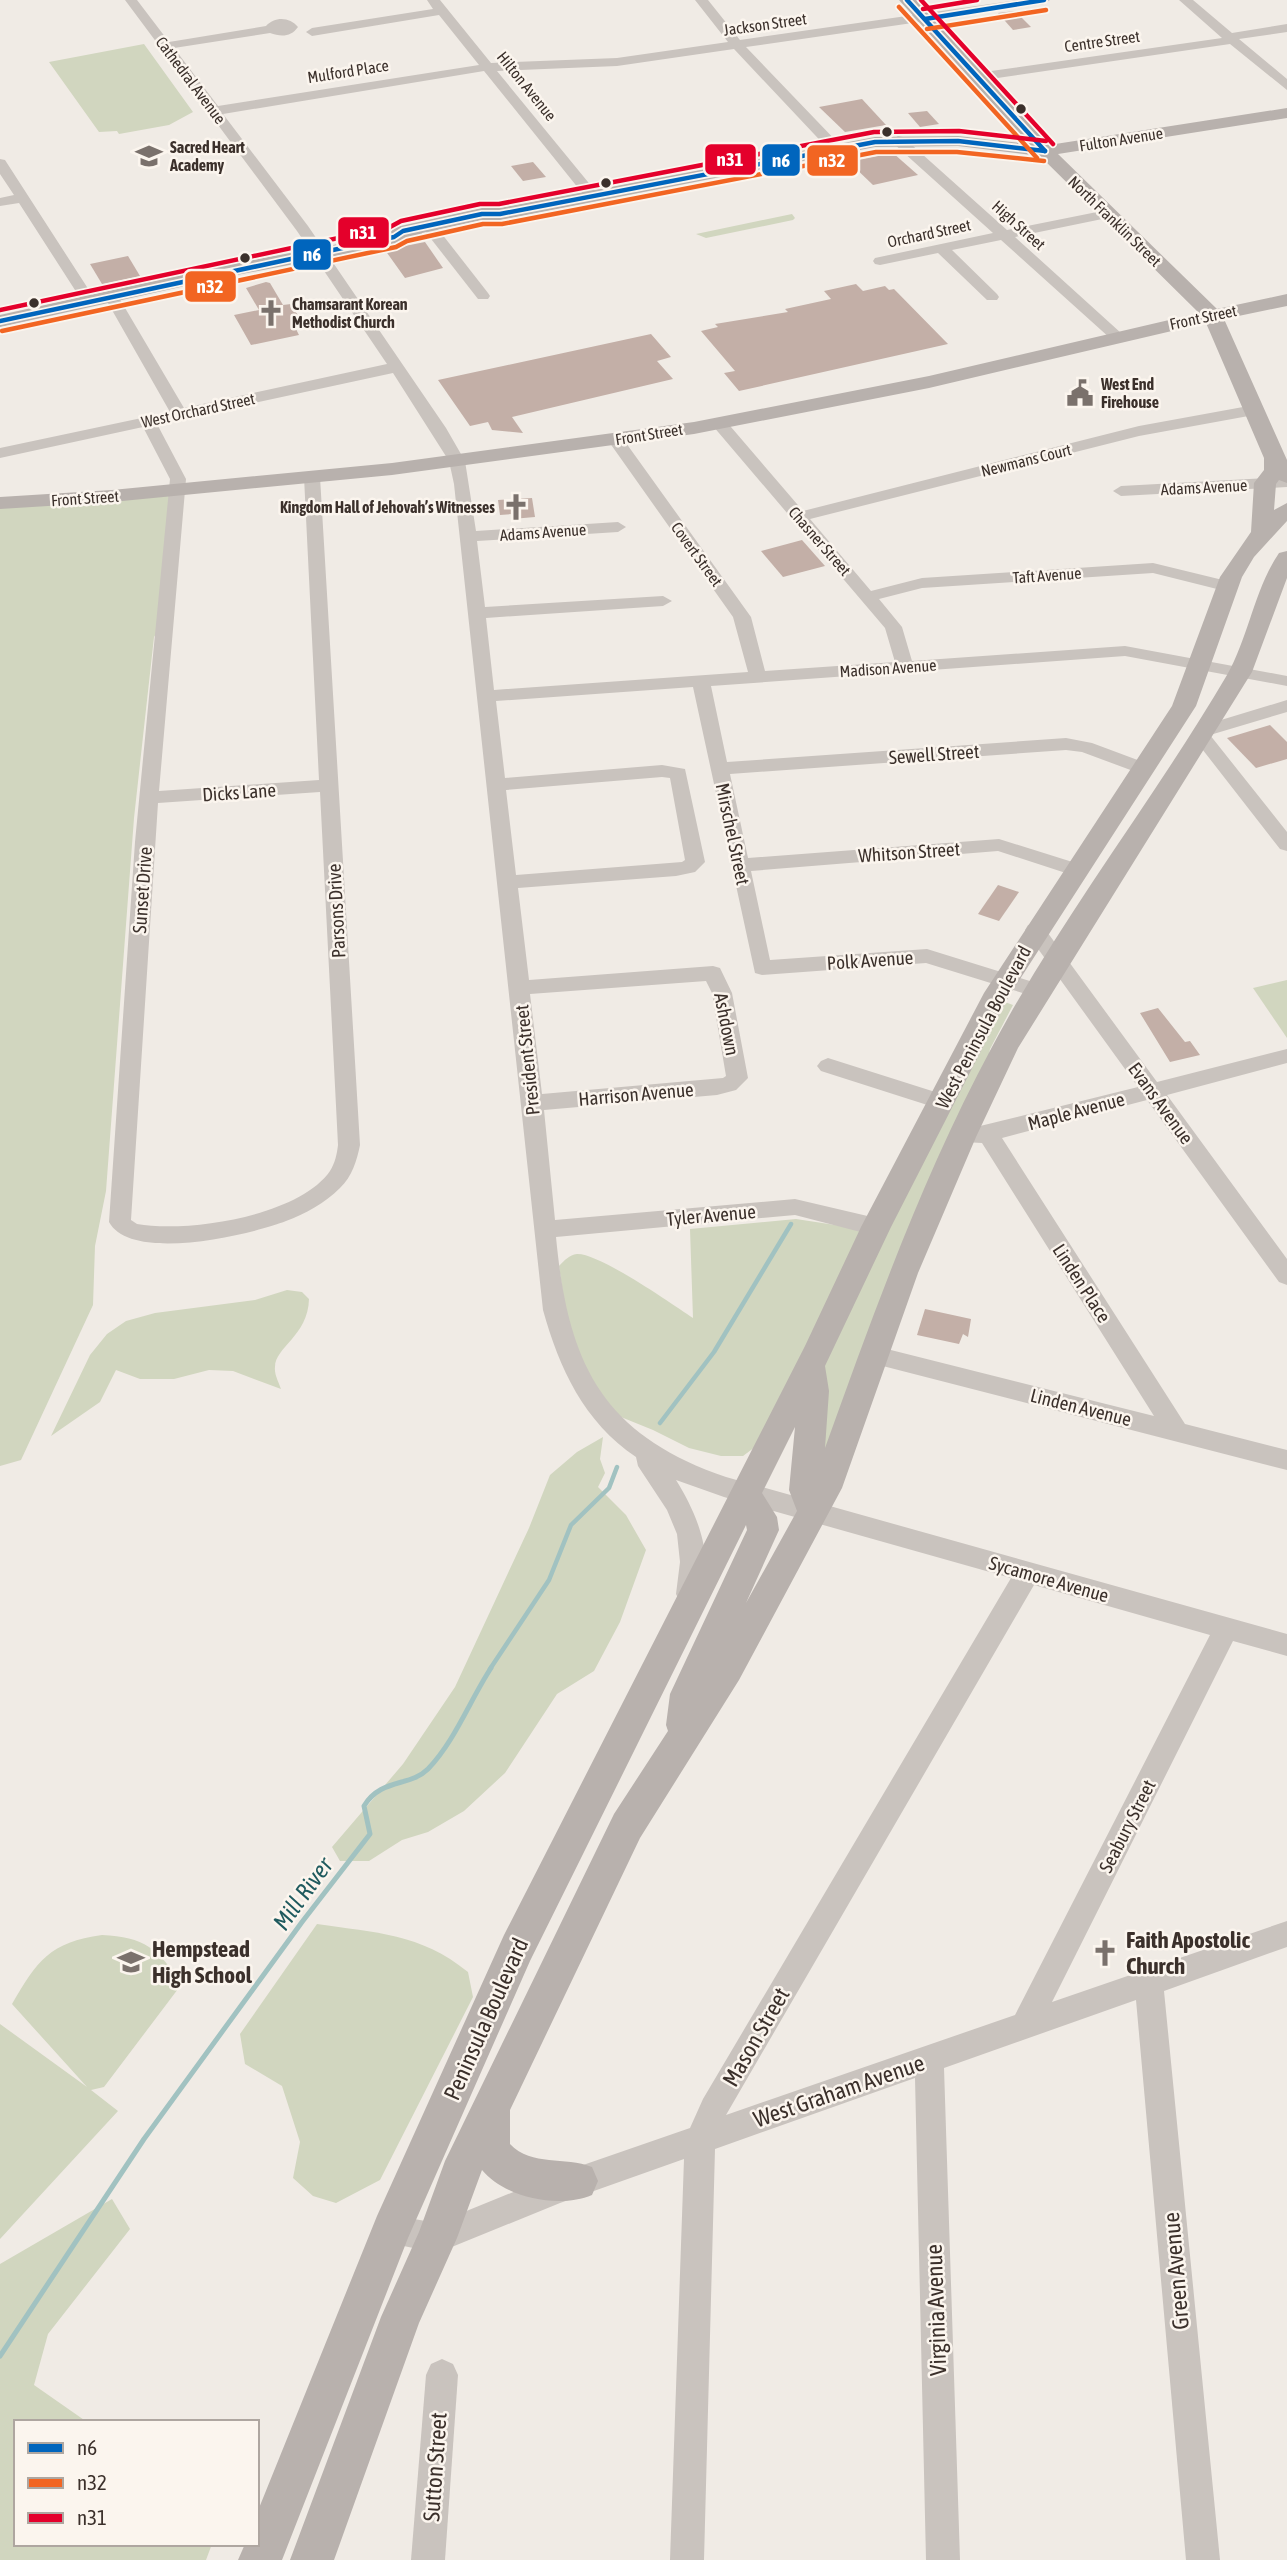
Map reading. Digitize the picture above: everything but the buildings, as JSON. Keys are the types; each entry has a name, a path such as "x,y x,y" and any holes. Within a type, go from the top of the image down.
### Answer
{"main road":[{"name":"North Franklin Street","path":"907,0 1045,151 1212,315"},
{"name":"Fulton Avenue","path":"394,237 403,231 482,214 500,214 835,148 898,140 958,141 1045,151 1287,113"},
{"name":"Fulton Avenue","path":"0,321 319,252 433,232 488,220 500,214"},
{"name":"Front Street","path":"0,503 175,490 457,461 719,423 929,382 1116,336 1287,300"},
{"path":"1212,315 1287,479"},
{"path":"1261,531 1265,484 1281,462"},
{"name":"West Peninsula Boulevard","path":"745,1493 810,1366 876,1227 1005,978 1184,706 1225,586 1261,531 1287,509"},
{"name":"West Peninsula Boulevard","path":"813,1511 826,1488 903,1273 975,1136 1005,1047 1057,960 1240,673 1279,570 1287,558"},
{"path":"810,1366 814,1391 805,1490 813,1511"},
{"path":"682,1739 687,1694 764,1530 761,1517 745,1493"},
{"name":"Peninsula Boulevard","path":"260,2560 391,2230 517,1948 745,1493"},
{"name":"Peninsula Boulevard","path":"312,2560 401,2317 437,2238 459,2175 626,1826 727,1669 813,1511"},
{"path":"491,2108 491,2147 497,2159 530,2179 578,2181"}],"street":[{"name":"Cathedral Avenue","path":"131,0 319,252 457,461"},
{"path":"701,0 738,46 835,148"},
{"name":"Jackson Street","path":"488,67 617,62 1044,0"},
{"path":"1185,0 1287,86"},
{"path":"312,32 438,6"},
{"name":"Hilton Avenue","path":"438,6 592,196"},
{"name":"Centre Street","path":"977,77 1287,28"},
{"path":"165,46 272,29"},
{"name":"Mulford Place","path":"214,111 488,67"},
{"name":"High Street","path":"898,140 1116,336"},
{"path":"0,163 89,301"},
{"path":"0,202 23,198"},
{"name":"Orchard Street","path":"880,261 1107,214"},
{"path":"433,232 483,296"},
{"path":"941,248 992,297"},
{"path":"111,296 179,414"},
{"name":"West Orchard Street","path":"0,453 397,367"},
{"name":"Newmans Court","path":"799,517 1139,431 1254,410"},
{"name":"Sunset Drive","path":"148,421 178,479 149,799 120,1222 123,1227 149,1234 185,1233"},
{"name":"Chasner Street","path":"719,423 893,627 905,667"},
{"name":"Covert Street","path":"615,439 742,617 758,677"},
{"name":"President Street","path":"457,461 468,537 532,1103 549,1289 563,1348 577,1378 610,1422 634,1443 671,1467 745,1493 813,1511"},
{"name":"Parsons Drive","path":"185,1233 228,1229 281,1213 313,1198 334,1182 347,1159 349,1145 312,477"},
{"name":"Adams Avenue","path":"1121,491 1265,484 1287,479"},
{"name":"Adams Avenue","path":"468,537 618,527"},
{"name":"Taft Avenue","path":"868,597 922,583 1153,568 1225,586"},
{"path":"476,613 663,601"},
{"name":"Madison Avenue","path":"486,696 1125,651 1287,681"},
{"name":"Mirschel Street","path":"701,681 762,968 780,967"},
{"path":"1287,706 1203,734 1287,845"},
{"name":"Sewell Street","path":"719,769 1066,744 1085,747 1144,769"},
{"path":"496,785 649,772 678,773 695,862 676,870 507,882"},
{"name":"Dicks Lane","path":"149,799 329,785"},
{"name":"Whitson Street","path":"740,865 999,845 1075,870"},
{"name":"Evans Avenue","path":"1035,930 1287,1276"},
{"name":"Polk Avenue","path":"780,967 928,956 1005,978 1039,991"},
{"name":"Ashdown","path":"519,988 712,973 722,993 737,1077"},
{"name":"Maple Avenue","path":"975,1136 1287,1056"},
{"path":"828,1066 943,1102"},
{"name":"Harrison Avenue","path":"532,1103 717,1087 729,1085 737,1077"},
{"name":"Linden Place","path":"975,1136 1177,1432"},
{"name":"Tyler Avenue","path":"544,1230 795,1207 876,1227"},
{"name":"Linden Avenue","path":"874,1355 1287,1460"},
{"path":"634,1443 667,1484 683,1516 693,1560 686,1614"},
{"name":"Sycamore Avenue","path":"813,1511 1287,1645"},
{"name":"Mason Street","path":"687,2560 700,2139 713,2109 1027,1573"},
{"name":"Seabury Street","path":"1027,2024 1227,1628"},
{"name":"West Graham Avenue","path":"437,2238 578,2181 1287,1934"},
{"name":"Green Avenue","path":"1149,1982 1203,2560"},
{"name":"Virginia Avenue","path":"929,2059 943,2560"},
{"path":"391,2230 437,2238"},
{"name":"Sutton Street","path":"428,2560 442,2375"}],"green space":[{"path":"144,44 193,112 169,125 119,134 117,131 99,132 49,62"},
{"path":"792,214 795,218 793,220 706,238 696,234"},
{"path":"172,492 159,629 154,637 134,818 106,1191 95,1246 93,1305 21,1460 0,1466 0,505"},
{"path":"1287,980 1287,1038 1253,988"},
{"path":"1005,1002 1013,1005 990,1049 986,1071 817,1476 823,1369 893,1220"},
{"path":"796,1219 868,1230 755,1447 743,1456 721,1456 689,1448 611,1413 572,1357 559,1266 574,1255 587,1256 635,1280 693,1318 690,1229"},
{"path":"287,1290 302,1292 309,1299 307,1312 298,1332 276,1360 275,1373 281,1389 233,1371 209,1370 174,1379 140,1379 116,1370 100,1402 51,1436 90,1355 107,1334 126,1321 155,1313 255,1300"},
{"path":"603,1437 600,1459 605,1473 598,1487 626,1515 646,1550 620,1622 594,1671 557,1694 505,1773 464,1811 428,1832 402,1840 369,1861 340,1861 332,1847 403,1764 455,1687 529,1528 550,1475 577,1452"},
{"path":"317,1924 397,1937 432,1949 468,1972 473,1997 380,2180 336,2203 313,2196 293,2178 300,2142 282,2086 245,2064 240,2034"},
{"path":"102,1935 129,1938 149,1947 165,1962 181,1985 104,2087 91,2090 118,2111 0,2239 0,2024 87,2087 12,2004 29,1976 47,1956 70,1943"},
{"path":"112,2199 130,2229 48,2334 34,2385 84,2420 14,2420 14,2546 211,2546 206,2560 0,2560 0,2264"}],"waterway":[{"path":"660,1423 714,1352 791,1224"},
{"name":"Mill River","path":"490,1669 549,1580 571,1525 609,1488 617,1467"},
{"name":"Mill River","path":"0,2356 144,2139 302,1922 370,1834 364,1806 379,1791 421,1775 428,1769 454,1733 491,1668"}],"transit line":[{"name":"n6","path":"907,0 1045,151"},
{"name":"n31","path":"921,0 1053,144"},
{"name":"n31","path":"923,9 977,0"},
{"name":"n6","path":"925,19 1044,0"},
{"name":"n32","path":"899,7 1037,158"},
{"name":"n32","path":"927,29 1046,10"},
{"name":"n31","path":"0,310 390,227 401,221 480,204 499,204 874,132 959,131 1046,141"},
{"name":"n6","path":"0,321 394,237 403,231 482,214 500,214 875,142 958,141 1045,151"},
{"name":"n32","path":"2,331 396,247 407,241 483,224 502,224 876,152 957,152 1044,161"}],"place":[{"name":"Sacred Heart Academy","path":"149,156"},
{"name":"Chamsarant Korean Methodist Church","path":"271,313"},
{"name":"West End Firehouse","path":"1080,393"},
{"name":"Kingdom Hall of Jehovah’s Witnesses","path":"516,507"},
{"name":"Faith Apostolic Church","path":"1105,1953"},
{"name":"Hempstead High School","path":"131,1962"}]}
